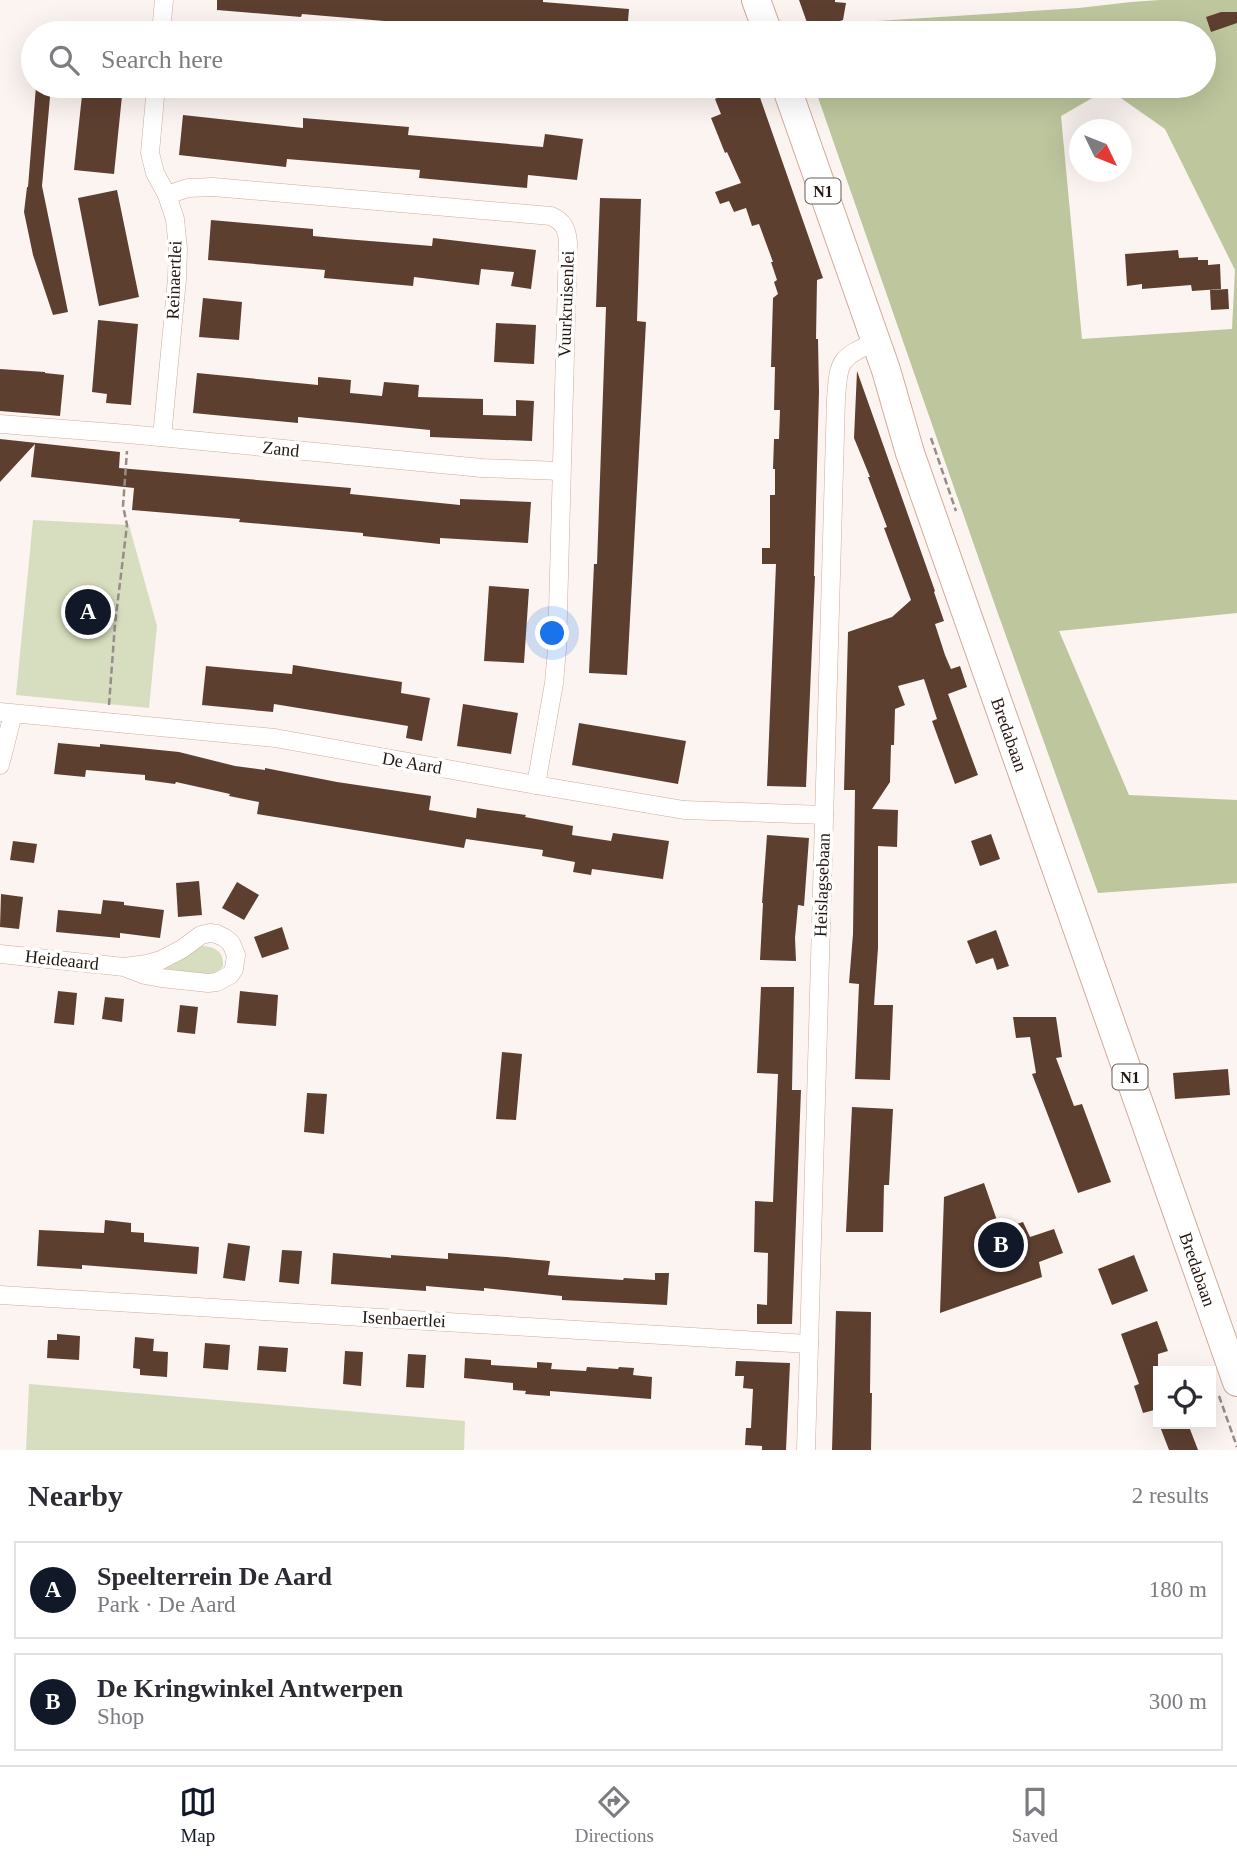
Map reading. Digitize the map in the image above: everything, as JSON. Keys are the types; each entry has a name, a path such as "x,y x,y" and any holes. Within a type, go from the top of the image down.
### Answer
{"main road":[{"path":"756,0 764,21"},
{"name":"Bredabaan","path":"790,98 876,341 910,453 1226,1384"}],"street":[{"path":"162,21 164,0"},
{"name":"Reinaertlei","path":"155,98 150,153 155,173 167,195 175,219 178,249 162,437"},
{"name":"Vuurkruisenlei","path":"167,195 188,188 213,187 551,216 559,220 566,229 568,243 558,649 537,785"},
{"name":"Heislagsebaan","path":"806,1450 835,399 841,362 876,341"},
{"name":"Zand","path":"0,424 469,467 561,471"},
{"path":"0,765 6,713"},
{"name":"De Aard","path":"6,713 275,738 684,810 824,815"},
{"name":"Heideaard","path":"0,954 124,967 161,960 201,935 210,933 217,934 231,943 236,955 234,969 230,975 217,982 161,978 124,967"},
{"name":"Isenbaertlei","path":"0,1295 809,1344"}],"path":[{"path":"107,723 127,525 123,506 128,434"},
{"path":"1226,1384 1237,1447"}],"green space":[{"path":"1160,0 1237,0 1237,613 1059,631 1129,795 1237,800 1237,883 1098,893 818,98 1092,98 1061,116 1082,339 1232,329 1235,270 1165,129 1121,98 1216,98 1216,21 877,21"},
{"path":"33,520 129,525 157,626 149,708 16,695"},
{"path":"197,946 216,949 221,955 223,966 214,977 155,969"},
{"path":"29,1384 465,1421 464,1450 26,1450"}],"building":[{"path":"217,0 543,0 629,9 628,21 384,21 217,10"},
{"path":"799,0 835,0 846,3 843,20 806,21"},
{"path":"1221,12 1237,12 1237,23 1216,30 1216,21 1207,21 1206,17"},
{"path":"35,98 50,98 42,186 68,312 53,315 33,255 24,212"},
{"path":"82,98 122,98 114,174 74,170"},
{"path":"760,98 823,278 817,280 819,392 806,787 767,786 776,564 762,564 762,548 770,548 770,495 775,495 774,439 779,439 780,410 774,410 775,367 771,367 773,298 778,294 774,282 777,280 759,224 752,226 746,208 734,212 729,201 720,204 715,192 741,183 711,118 721,114 715,99"},
{"path":"183,115 303,128 303,118 409,127 408,135 543,147 545,134 583,139 577,180 528,175 527,188 419,178 420,170 287,159 286,167 179,155"},
{"path":"117,190 139,297 99,306 78,198"},
{"path":"600,198 641,199 637,321 646,322 627,675 589,673 594,564 597,564 606,307 596,307"},
{"path":"211,220 313,229 313,236 345,239 432,246 433,238 536,250 531,289 511,286 514,272 481,269 479,285 414,277 413,286 324,278 325,270 208,260"},
{"path":"1178,250 1179,258 1198,257 1198,260 1208,260 1208,265 1220,264 1221,289 1192,291 1191,285 1142,289 1142,284 1127,286 1125,254"},
{"path":"1228,289 1229,309 1211,310 1210,290"},
{"path":"203,298 242,302 239,340 199,337"},
{"path":"98,320 138,324 131,405 106,403 107,394 92,392"},
{"path":"496,323 536,325 534,364 494,362"},
{"path":"0,369 64,375 60,416 0,411"},
{"path":"857,371 935,591 944,621 935,624 945,655 951,669 960,666 967,687 948,694 978,775 955,784 932,721 937,719 924,679 898,686 905,705 895,709 890,782 872,809 898,810 897,847 878,846 878,948 874,1005 893,1005 890,1080 855,1079 859,984 849,983 853,934 855,790 844,790 848,632 892,617 911,600 884,528 887,527 870,477 854,438"},
{"path":"197,373 318,385 318,377 351,380 350,393 382,396 384,382 419,385 418,397 483,399 483,415 516,416 516,400 534,401 532,441 430,437 430,430 298,417 298,423 193,413"},
{"path":"0,439 120,452 119,468 351,488 350,494 460,505 460,499 531,502 528,543 440,538 440,544 363,536 363,533 239,522 240,519 132,510 134,488 31,477 35,444 0,482"},
{"path":"489,586 529,589 524,663 484,661"},
{"path":"293,665 402,682 401,693 430,698 422,741 406,738 408,726 378,721 274,704 273,712 202,705 206,666 292,674"},
{"path":"463,704 518,713 511,754 457,746"},
{"path":"579,723 686,741 678,784 572,765"},
{"path":"58,743 100,747 100,744 179,752 235,766 265,768 431,796 429,810 476,818 477,808 526,815 525,817 573,826 572,835 611,841 613,833 669,841 663,879 592,869 591,875 573,872 575,862 542,856 543,850 466,839 464,848 257,814 259,802 176,782 145,780 145,775 86,770 85,777 54,774"},
{"path":"991,834 1000,859 980,866 971,841"},
{"path":"767,835 809,838 804,906 798,905 796,961 760,960"},
{"path":"13,841 37,844 34,863 10,860"},
{"path":"199,881 202,915 178,917 176,883"},
{"path":"237,882 259,895 244,920 222,908"},
{"path":"1,894 23,897 19,929 0,927"},
{"path":"103,900 164,910 160,938 120,933 120,938 56,932 58,910 101,914"},
{"path":"282,927 289,949 262,958 254,937"},
{"path":"996,930 1009,966 997,970 993,958 976,964 967,941"},
{"path":"761,987 794,987 792,1090 801,1090 792,1324 757,1324 757,1304 767,1305 768,1253 754,1252 755,1201 773,1202 778,1074 757,1073"},
{"path":"58,991 77,993 74,1025 54,1023"},
{"path":"240,991 278,995 276,1026 237,1023"},
{"path":"105,997 124,999 122,1022 102,1019"},
{"path":"180,1005 198,1007 195,1034 177,1032"},
{"path":"1013,1017 1056,1017 1062,1057 1056,1058 1074,1106 1082,1104 1111,1182 1078,1193 1032,1074 1036,1073 1030,1037 1016,1038"},
{"path":"502,1052 522,1054 516,1120 496,1119"},
{"path":"1228,1069 1230,1095 1175,1099 1173,1073"},
{"path":"307,1093 327,1094 324,1134 304,1132"},
{"path":"852,1107 893,1109 889,1185 884,1185 883,1232 846,1232"},
{"path":"984,1183 1000,1229 1023,1222 1030,1237 1054,1229 1063,1253 1039,1262 1042,1277 940,1313 944,1197"},
{"path":"105,1220 131,1223 131,1232 144,1233 144,1242 199,1247 197,1274 82,1265 82,1269 37,1266 39,1230 104,1233"},
{"path":"228,1243 250,1246 245,1281 223,1278"},
{"path":"282,1250 302,1251 299,1284 279,1282"},
{"path":"333,1253 448,1259 448,1253 550,1261 548,1275 623,1280 655,1280 655,1273 669,1273 667,1305 562,1300 562,1296 484,1288 484,1291 426,1286 426,1291 331,1284"},
{"path":"1134,1255 1148,1291 1112,1305 1098,1269"},
{"path":"836,1311 871,1312 871,1450 832,1450"},
{"path":"1157,1321 1168,1351 1158,1354 1158,1366 1153,1366 1153,1410 1143,1413 1134,1386 1139,1384 1121,1334"},
{"path":"57,1334 80,1336 79,1360 47,1358 48,1340 57,1340"},
{"path":"135,1337 154,1339 153,1351 168,1352 167,1377 140,1375 140,1369 133,1368"},
{"path":"205,1343 230,1345 228,1370 203,1368"},
{"path":"259,1346 288,1348 286,1372 257,1370"},
{"path":"345,1351 363,1352 361,1386 343,1384"},
{"path":"408,1354 426,1355 424,1388 406,1387"},
{"path":"465,1358 491,1360 491,1365 537,1368 537,1362 552,1363 551,1369 586,1371 587,1367 634,1368 633,1375 652,1377 651,1399 550,1391 550,1396 525,1394 526,1391 513,1390 513,1383 464,1378"},
{"path":"736,1361 790,1363 786,1450 762,1450 762,1446 745,1445 746,1428 751,1428 753,1389 743,1388 744,1376 735,1376"},
{"path":"1161,1429 1190,1429 1198,1450 1169,1450"}],"place":[{"name":"Speelterrein De Aard","path":"88,612"},
{"name":"De Kringwinkel Antwerpen","path":"1001,1245"}]}
